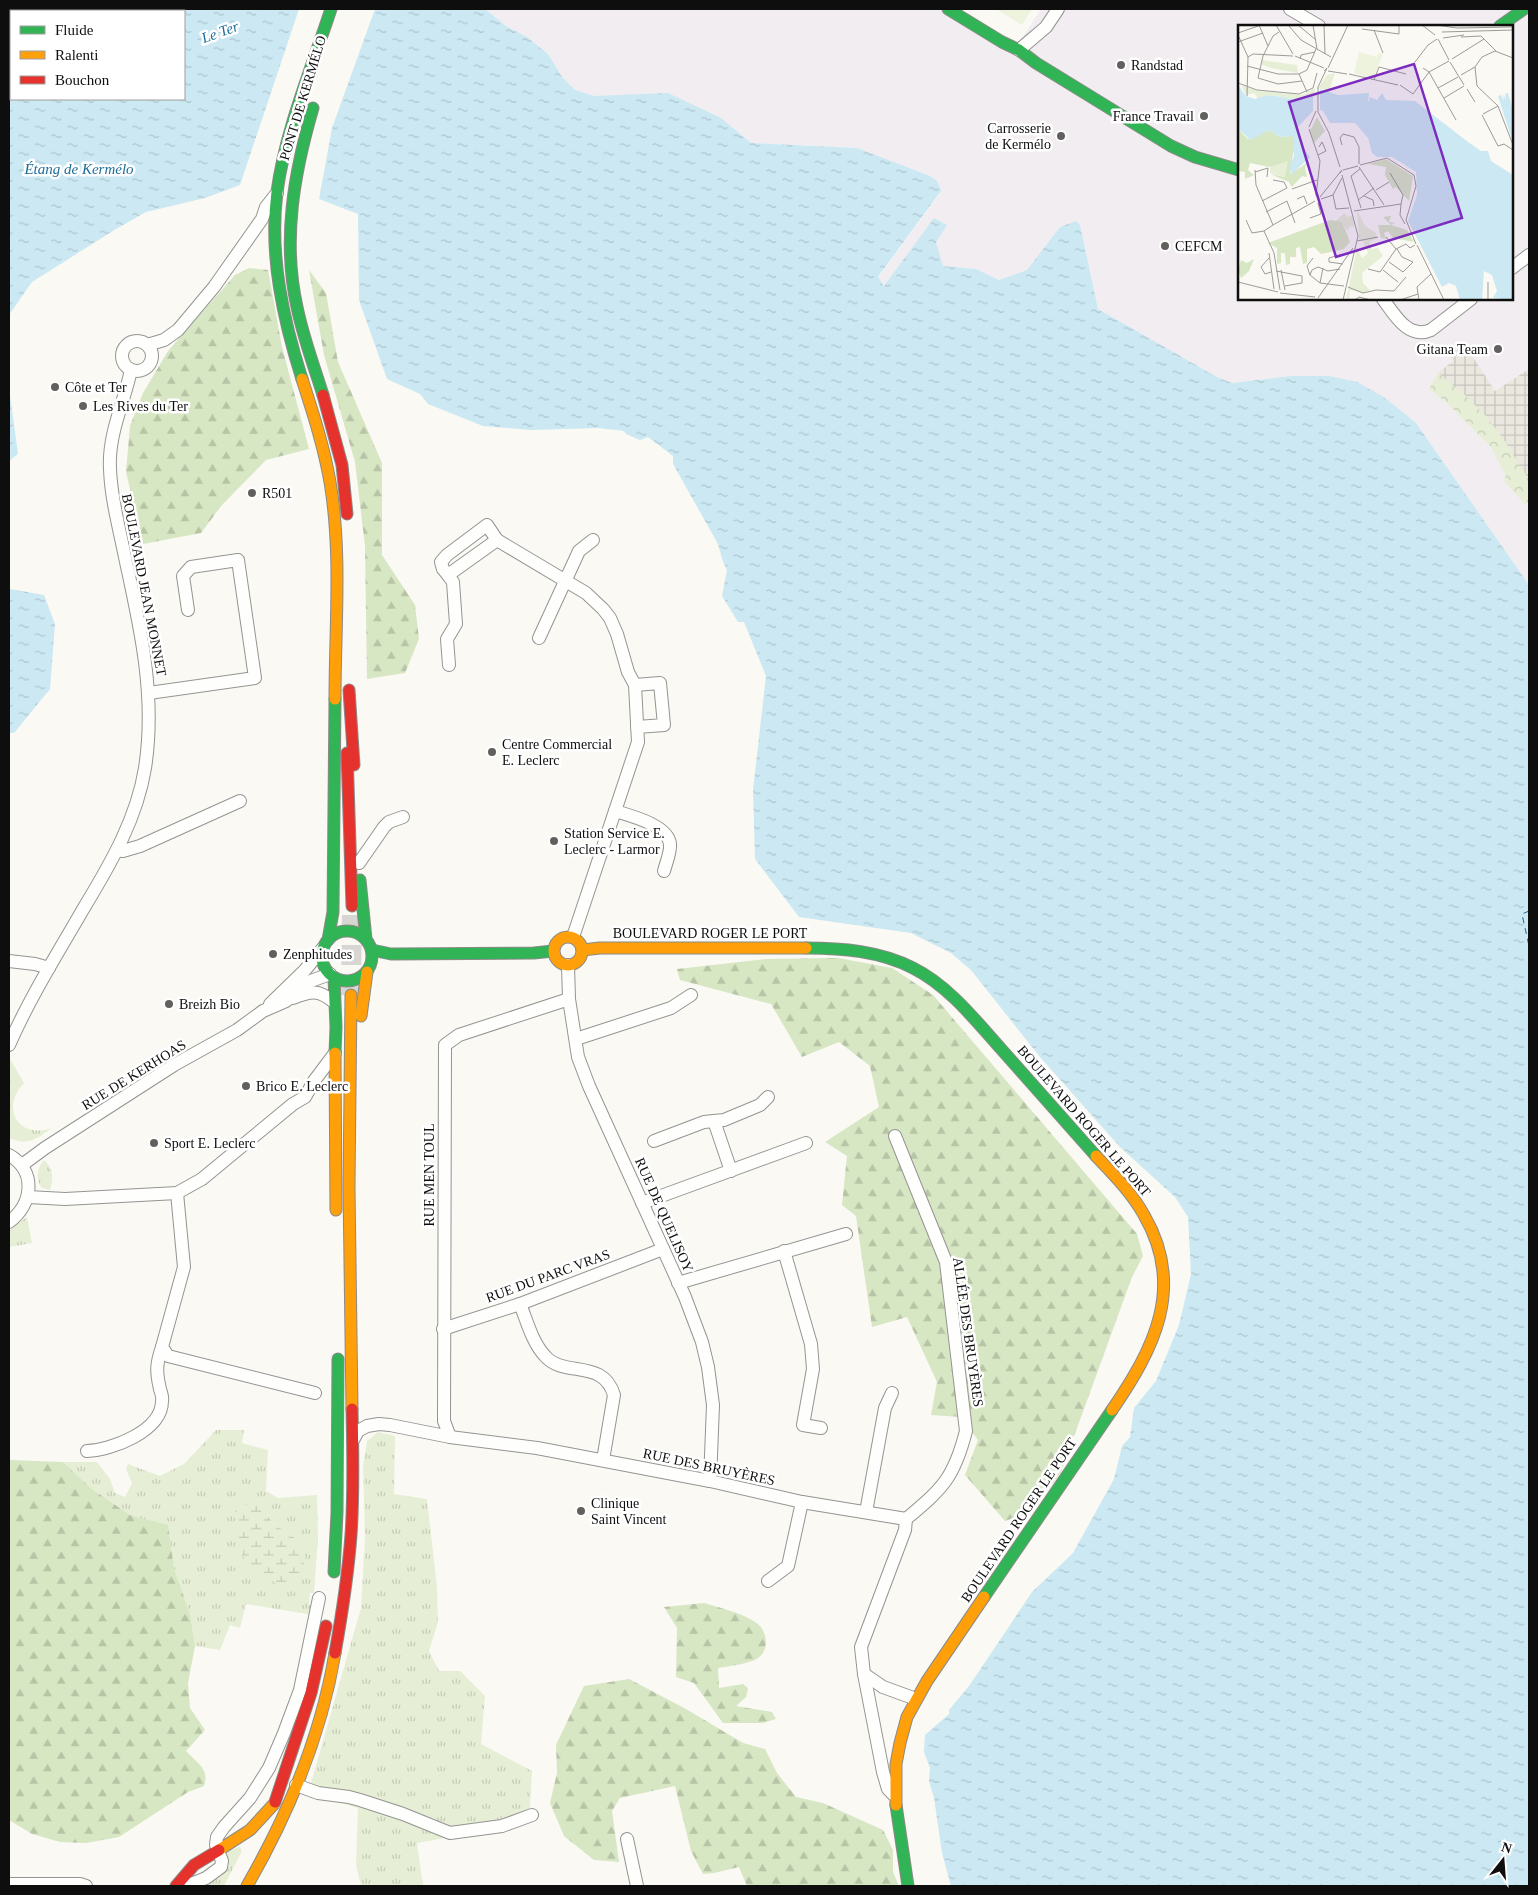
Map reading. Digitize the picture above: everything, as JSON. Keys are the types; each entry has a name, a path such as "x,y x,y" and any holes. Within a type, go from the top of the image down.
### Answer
{"main road":[{"name":"PONT DE KERMÉLO","path":"332,9 290,133 280,169 275,243 282,306 291,345 318,429 330,482 336,542 336,691"},
{"path":"948,9 1002,42 1019,50 1036,63 1171,146 1195,157 1238,170"},
{"path":"1501,25 1524,9"},
{"name":"PONT DE KERMÉLO","path":"316,100 304,137 292,196 289,231 295,300 332,428 344,479 348,524"},
{"path":"336,691 341,753 348,906 347,752 349,685 358,816 359,863 366,939 372,950 372,962 368,972 361,1010 351,1295"},
{"path":"242,1883 270,1846 315,1739 333,1668 344,1600 350,1535 352,1442 351,1295 343,997 332,976 324,966 322,959 333,912 336,691"},
{"path":"325,944 334,934 347,931 359,934 366,939"},
{"path":"567,936 579,942 582,950 578,960 568,965 558,961 553,951 555,944 561,938 567,936"},
{"name":"BOULEVARD ROGER LE PORT","path":"582,950 600,948 840,948 879,955 912,967 936,981 982,1027 1132,1195 1147,1218 1157,1242 1162,1271 1163,1295 1159,1322 1135,1376 916,1699 905,1723 895,1771 894,1795 897,1828 908,1886"},
{"path":"372,950 391,954 553,951"},
{"path":"332,976 344,982 354,981 368,972"},
{"path":"336,1225 334,1054 336,1027 343,997"},
{"path":"338,1283 342,1186 343,997"},
{"path":"332,1581 337,1513 338,1346"},
{"path":"260,1834 274,1804 300,1733 315,1682 326,1606"},
{"path":"176,1886 194,1865 239,1840 250,1831 274,1804"},
{"path":"242,1883 245,1865"}],"street":[{"path":"1019,50 1046,28 1058,9"},
{"path":"1290,9 1317,25"},
{"path":"147,345 152,358 148,366 140,370 131,370 123,361 124,349 134,342 147,345 164,340 178,330 214,287 262,219 266,207 277,193"},
{"path":"1513,267 1529,255"},
{"path":"1383,300 1407,328 1416,333 1431,330 1470,300"},
{"name":"BOULEVARD JEAN MONNET","path":"9,1045 18,1024 49,968 117,850 134,809 144,769 149,693 144,651 112,496 110,469 110,448 131,370"},
{"path":"449,665 447,639 456,624 453,582 443,569 441,562 446,555 487,525 498,540 586,593 610,618 617,634 628,672 635,685 638,742 573,938"},
{"path":"448,575 498,540"},
{"path":"539,638 579,551 593,540"},
{"path":"149,693 255,678 238,560 191,567 182,576 188,610"},
{"path":"635,685 660,683 664,725 637,726"},
{"path":"117,850 123,851 140,846 240,801"},
{"path":"616,811 658,826 668,836 670,845 664,871"},
{"path":"359,863 384,827 390,822 403,817"},
{"name":"RUE DE KERHOAS","path":"22,1166 45,1148 174,1065 237,1030 263,1011 305,970 325,944"},
{"path":"9,961 35,964 49,968"},
{"name":"RUE DE QUELISOY","path":"568,965 569,999 578,1057 589,1086 685,1297 702,1342 708,1367 713,1405 710,1482"},
{"name":"RUE DE KERHOAS","path":"263,1011 286,1001 308,982 332,976"},
{"path":"286,1001 308,992 343,997"},
{"path":"576,1039 671,1008 691,995"},
{"name":"RUE MEN TOUL","path":"450,1437 444,1421 445,1045 459,1035 569,999"},
{"path":"28,1197 65,1199 177,1193 202,1179 293,1104 305,1097 334,1054"},
{"path":"654,1141 704,1122 724,1120 760,1105 768,1097"},
{"path":"714,1121 731,1171"},
{"name":"ALLÉE DES BRUYÈRES","path":"895,1136 946,1262 966,1431 960,1455 952,1474 936,1494 906,1519"},
{"path":"642,1203 806,1143"},
{"path":"9,1155 22,1166 27,1175 29,1186 28,1197 21,1211 9,1222"},
{"path":"87,1451 98,1451 116,1446 133,1438 148,1427 160,1413 162,1400 156,1368 184,1267 177,1193"},
{"path":"678,1283 846,1234"},
{"name":"RUE DU PARC VRAS","path":"443,1329 520,1304 663,1250"},
{"path":"784,1251 811,1344 813,1369 803,1425 821,1428"},
{"path":"520,1304 535,1341 545,1357 558,1365 592,1373 607,1379 611,1385 614,1395 603,1460"},
{"path":"162,1347 168,1356 315,1393"},
{"path":"866,1512 885,1408 892,1393"},
{"name":"RUE DES BRUYÈRES","path":"352,1442 358,1431 367,1426 379,1424 450,1437 537,1448 802,1502 906,1519"},
{"path":"768,1581 788,1566 802,1502"},
{"path":"894,1795 888,1789 883,1772 864,1674 861,1647 904,1530 906,1519"},
{"path":"186,1886 206,1878 221,1867 222,1861 216,1845 217,1837 250,1798 269,1768 300,1690 326,1606"},
{"path":"864,1674 883,1687 916,1699"},
{"path":"296,1785 318,1793 360,1800 450,1833 502,1826 532,1815"},
{"path":"627,1839 637,1886"},
{"path":"9,1884 80,1884 86,1886"}],"shaded area":[{"path":"485,9 947,9 1017,46 1041,9 1529,9 1529,585 1416,423 1291,376 1232,383 1217,377 1098,309 1080,225 1060,227 1027,270 999,280 976,269 943,266 936,242 934,218 885,286 878,278 941,192 857,148 751,143 721,118 707,112 594,96 575,90 562,77 548,54 527,37 506,26"},
{"path":"1463,342 1495,391 1529,369 1529,480 1504,440 1486,416 1464,394 1438,373 1453,361 1447,353"}],"green space":[{"path":"996,9 1032,9 1022,25"},
{"path":"249,268 268,270 282,347 309,449 266,460 222,505 201,533 143,544 126,472 130,426 143,393 168,351 235,275"},
{"path":"309,270 326,293 338,362 382,463 382,555 415,605 419,639 405,673 367,679 365,546 355,462 324,355"},
{"path":"1438,373 1464,394 1486,416 1504,440 1529,480 1529,501 1525,504 1503,480 1506,476 1491,447 1446,402 1429,389"},
{"path":"838,958 892,968 933,995 1137,1234 1143,1256 1132,1277 1061,1472 1031,1512 1005,1521 965,1475 978,1440 961,1417 931,1415 937,1382 907,1317 872,1327 856,1216 842,1205 847,1156 825,1142 879,1107 870,1066 839,1042 802,1057 771,1004 680,980 677,969 766,959"},
{"path":"10,1059 24,1083 17,1092 13,1102 13,1111 16,1119 30,1129 52,1128 32,1140 21,1141 9,1138"},
{"path":"44,1160 52,1174 50,1190 42,1188 38,1181 38,1170"},
{"path":"27,1217 32,1243 9,1247 9,1230"},
{"path":"216,1430 244,1430 242,1443 268,1450 266,1491 278,1498 317,1495 318,1538 314,1593 310,1593 309,1605 313,1607 313,1615 246,1604 240,1628 230,1625 220,1650 195,1646 190,1614 174,1568 168,1526 130,1515 92,1489 63,1462 97,1462 110,1479 115,1493 125,1497 132,1483 126,1469 128,1464 160,1476 184,1464","holes":["267,1514 274,1524 295,1538 243,1557 240,1541"]},
{"path":"378,1432 395,1436 394,1494 427,1499 437,1587 438,1622 429,1651 439,1671 460,1671 485,1696 481,1744 532,1771 529,1823 417,1843 423,1886 361,1886 356,1865 358,1808 330,1800 311,1783 361,1608 365,1537 363,1465 367,1441"},
{"path":"9,1460 63,1462 92,1489 130,1515 168,1525 174,1568 190,1614 195,1646 188,1683 190,1708 205,1730 186,1751 204,1771 205,1780 204,1786 188,1792 119,1837 86,1843 60,1842 32,1834 9,1820"},
{"path":"251,1504 261,1507 274,1524 295,1538 306,1558 298,1579 282,1587 262,1575 243,1557 235,1519 235,1506"},
{"path":"704,1603 743,1616 760,1626 766,1642 762,1654 752,1661 718,1668 719,1688 743,1684 748,1688 746,1697 736,1706 772,1712 776,1719 763,1723 723,1723 694,1683 676,1677 677,1628 664,1607"},
{"path":"629,1679 686,1709 743,1743 765,1749 777,1773 796,1797 823,1803 883,1830 893,1850 893,1872 899,1886 747,1886 739,1867 703,1874 691,1851 675,1786 620,1798 612,1811 619,1862 594,1860 564,1836 550,1803 557,1773 556,1745 584,1686"},
{"path":"240,1847 242,1851 224,1886 198,1886 222,1876 229,1866 224,1852"}],"water":[{"name":"Étang de Kermélo","path":"9,9 124,10 10,10 10,100 185,100 185,10 158,10 299,9 240,185 205,198 146,212 32,282 9,315"},
{"path":"375,9 485,9 506,26 527,37 548,54 562,77 575,90 594,96 668,93 721,118 751,143 857,148 930,176 937,181 941,191 878,277 884,286 934,218 947,225 936,242 943,266 976,269 999,280 1027,270 1060,227 1076,221 1080,225 1098,309 1217,377 1232,383 1291,376 1329,376 1357,382 1385,398 1416,423 1529,585 1529,1886 951,1886 942,1853 934,1798 929,1781 930,1768 924,1752 925,1735 949,1714 949,1710 969,1686 1032,1592 1073,1553 1114,1479 1122,1446 1130,1437 1134,1408 1156,1381 1179,1325 1191,1274 1188,1217 1175,1197 1120,1147 1040,1057 971,970 951,953 911,933 799,917 755,859 753,790 766,676 744,622 738,622 722,596 727,570 718,544 673,464 673,456 648,437 640,440 621,430 599,428 531,430 483,426 428,404 420,394 387,379 359,300 358,214 319,199 332,128"},
{"path":"9,388 18,454 9,461"},
{"path":"9,586 10,589 44,595 55,624 50,689 14,733 9,733"}],"ferry route":[{"path":"1529,911 1522,914 1529,946"}],"tunnel":[{"path":"351,995 352,906"}],"traffic: fast":[{"path":"302,379 279,287 276,263 275,216 277,192 286,146 331,9"},
{"path":"948,9 1002,42 1019,50 1036,63 1171,146 1195,157 1238,170"},
{"path":"1501,25 1524,9"},
{"path":"313,108 300,157 292,207 290,257 299,318 323,395"},
{"path":"328,940 333,912 335,699"},
{"path":"360,880 366,939"},
{"path":"342,931 352,931 365,938 372,951 372,956 372,961 365,974 352,981 342,981 333,977 326,970 322,961 322,951 326,942 333,935 342,931"},
{"path":"806,948 847,950 874,954 913,968 938,984 972,1016 1096,1156"},
{"path":"372,950 391,954 534,953 553,951"},
{"path":"334,978 335,1053"},
{"path":"334,1572 337,1513 338,1359"},
{"path":"984,1597 1112,1410"},
{"path":"896,1805 908,1886"}],"traffic: slow":[{"path":"302,379 325,456 334,509 337,563 335,699"},
{"path":"568,937 578,941 582,951 578,961 568,965 558,961 554,951 558,941 568,937"},
{"path":"582,950 600,948 806,948"},
{"path":"361,1016 367,972"},
{"path":"351,995 349,1187 352,1409"},
{"path":"335,1053 336,1210"},
{"path":"1096,1156 1122,1184 1144,1215 1156,1242 1163,1267 1160,1317 1152,1340 1141,1364 1112,1410"},
{"path":"896,1805 896,1764 907,1717 927,1681 984,1597"},
{"path":"247,1886 290,1802 302,1773 321,1714 335,1653"},
{"path":"219,1850 250,1830 274,1804"}],"traffic: jam":[{"path":"323,395 342,465 347,514"},
{"path":"349,690 354,765"},
{"path":"347,753 352,906"},
{"path":"335,1653 351,1535 353,1488 352,1409"},
{"path":"275,1802 311,1693 326,1626"},
{"path":"176,1886 194,1865 219,1850"}],"place":[{"name":"Randstad","path":"1121,65"},
{"name":"France Travail","path":"1204,116"},
{"name":"Carrosserie de Kermélo","path":"1061,136"},
{"name":"CEFCM","path":"1165,246"},
{"name":"Gitana Team","path":"1498,349"},
{"name":"Côte et Ter","path":"55,387"},
{"name":"Les Rives du Ter","path":"83,406"},
{"name":"R501","path":"252,493"},
{"name":"Centre Commercial E. Leclerc","path":"492,752"},
{"name":"Station Service E. Leclerc - Larmor","path":"554,841"},
{"name":"Zenphitudes","path":"273,954"},
{"name":"Breizh Bio","path":"169,1004"},
{"name":"Brico E. Leclerc","path":"246,1086"},
{"name":"Sport E. Leclerc","path":"154,1143"},
{"name":"Clinique Saint Vincent","path":"581,1511"}],"water label":[{"name":"Le Ter","path":"220,32"}]}
